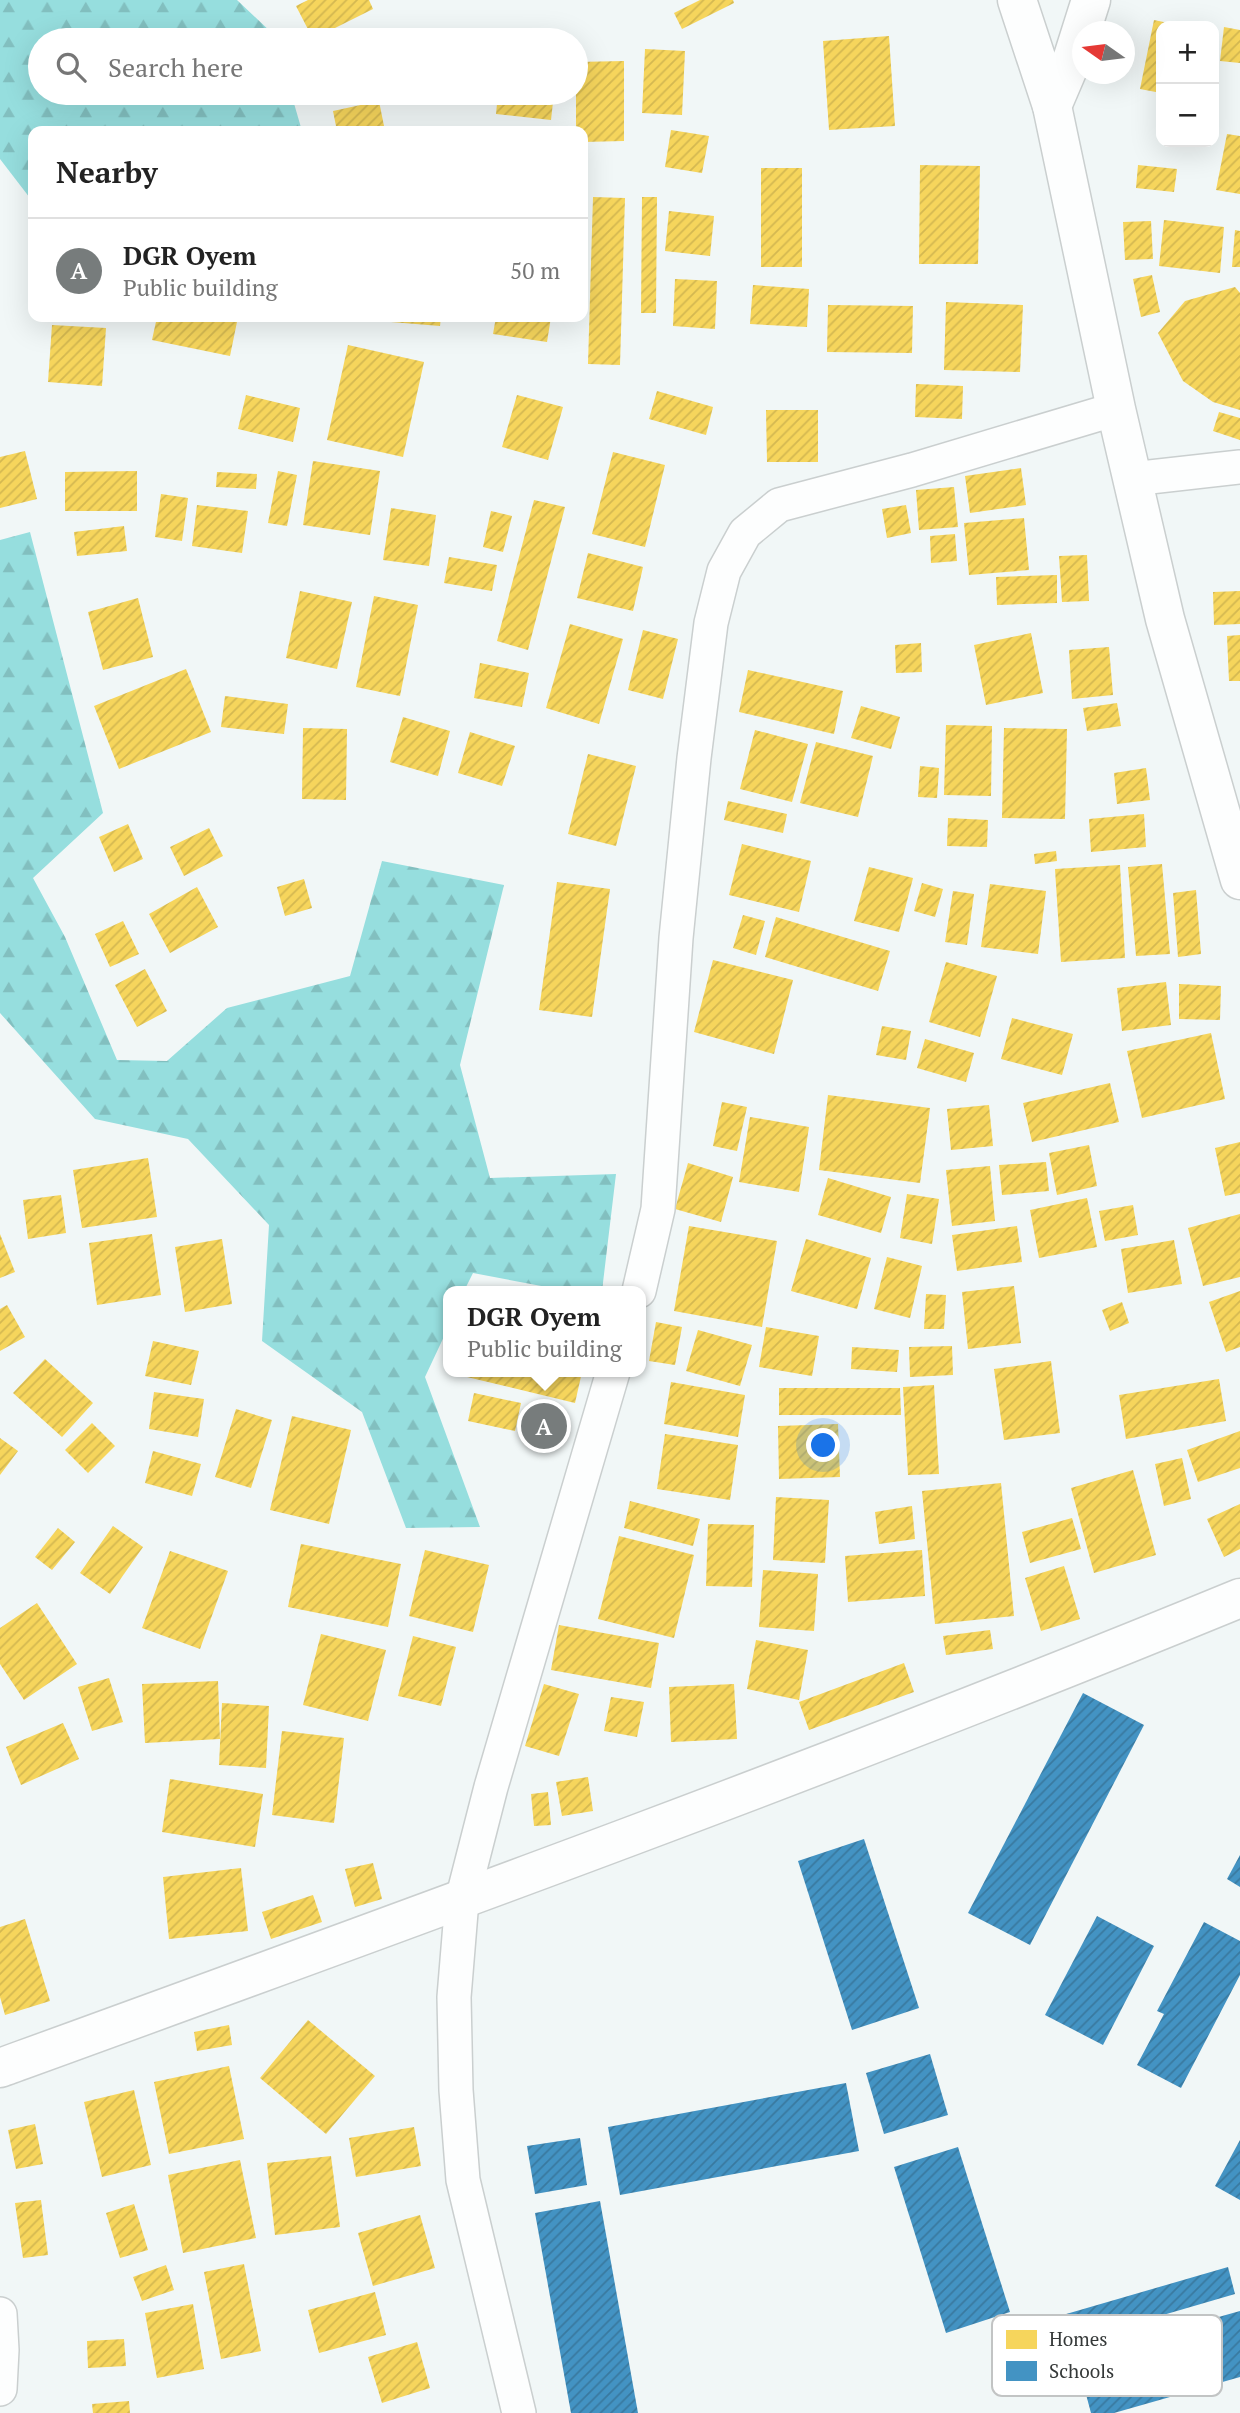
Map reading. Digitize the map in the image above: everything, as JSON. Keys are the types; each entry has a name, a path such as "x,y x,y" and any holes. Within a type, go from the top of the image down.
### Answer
{"street":[{"path":"1017,0 1052,106 1116,409 1165,619 1240,880"},
{"path":"1052,106 1073,57 1091,0"},
{"path":"640,1286 658,1209 676,937 694,758 711,623 724,571 745,533 779,505 912,470 1116,409"},
{"path":"1132,479 1240,467"},
{"path":"519,2413 463,2179 456,2090 454,1997 462,1900 491,1787 612,1377"},
{"path":"0,2068 462,1900 1076,1665 1240,1598"},
{"path":"0,2314 0,2389"}],"green space":[{"path":"0,0 237,0 267,28 28,28 28,105 294,105 301,126 28,126 28,195 0,159"},
{"path":"30,532 103,813 33,878 65,937 117,1060 167,1061 227,1008 350,976 382,861 504,885 460,1065 490,1178 616,1174 603,1286 542,1286 473,1273 466,1286 443,1286 443,1339 425,1377 480,1527 406,1528 362,1412 262,1341 269,1225 188,1139 95,1119 0,1013 0,540"}],"building: Homes":[{"path":"308,0 369,0 373,9 335,28 307,28 296,6"},
{"path":"700,0 733,0 734,3 682,29 674,13"},
{"path":"1154,20 1159,21 1156,21 1156,92 1140,89"},
{"path":"1224,27 1240,30 1240,63 1220,61"},
{"path":"889,36 895,126 829,130 823,41"},
{"path":"645,49 685,51 682,115 642,113"},
{"path":"624,61 624,141 588,142 588,126 576,126 576,105 588,105 588,62"},
{"path":"361,105 380,105 384,126 336,126 333,111"},
{"path":"497,105 553,105 551,120 496,114"},
{"path":"671,130 709,136 702,173 665,167"},
{"path":"1227,134 1240,136 1240,194 1216,190"},
{"path":"920,165 980,166 978,264 919,264"},
{"path":"1138,165 1177,169 1174,192 1136,188"},
{"path":"761,168 802,168 802,267 761,267"},
{"path":"593,197 625,198 620,365 588,364"},
{"path":"642,197 657,197 656,313 641,313"},
{"path":"669,211 714,216 710,256 665,251"},
{"path":"1164,220 1224,227 1220,273 1159,266"},
{"path":"1151,221 1153,259 1125,260 1123,222"},
{"path":"1235,230 1240,231 1240,267 1232,267"},
{"path":"1152,275 1160,312 1141,317 1133,279"},
{"path":"675,279 717,281 715,329 673,326"},
{"path":"753,285 809,289 807,327 750,324"},
{"path":"1235,287 1240,293 1240,410 1213,402 1183,381 1158,333 1185,301"},
{"path":"946,302 1023,305 1020,372 944,370"},
{"path":"828,305 913,306 912,353 827,352"},
{"path":"156,322 237,322 230,356 152,340"},
{"path":"391,322 440,322 440,326"},
{"path":"495,322 550,322 547,342 493,334"},
{"path":"52,325 106,328 102,386 48,382"},
{"path":"348,345 424,362 403,457 327,440"},
{"path":"916,384 963,386 962,419 915,417"},
{"path":"657,391 713,407 706,435 649,419"},
{"path":"246,395 300,408 293,442 238,429"},
{"path":"517,395 563,407 548,460 502,447"},
{"path":"766,410 818,410 818,462 767,462"},
{"path":"1219,412 1240,418 1240,440 1213,431"},
{"path":"25,451 37,499 0,508 0,457"},
{"path":"613,452 665,465 645,547 592,534"},
{"path":"313,461 380,471 370,535 303,525"},
{"path":"1021,468 1026,505 970,513 965,476"},
{"path":"137,471 137,511 65,511 65,472"},
{"path":"278,471 297,475 287,526 268,523"},
{"path":"217,472 257,474 256,489 216,487"},
{"path":"954,487 958,527 919,530 916,490"},
{"path":"161,494 188,498 182,541 155,537"},
{"path":"534,500 565,507 528,650 497,641"},
{"path":"197,505 248,511 242,553 192,546"},
{"path":"906,505 911,533 887,538 882,509"},
{"path":"391,508 436,515 429,566 383,560"},
{"path":"491,511 512,516 503,552 483,547"},
{"path":"1024,518 1029,570 969,575 964,523"},
{"path":"124,526 127,551 77,556 74,532"},
{"path":"955,534 957,561 931,563 930,536"},
{"path":"588,553 643,567 633,611 577,598"},
{"path":"1087,555 1089,601 1062,602 1059,556"},
{"path":"449,557 497,565 492,591 444,583"},
{"path":"1057,575 1057,603 997,605 996,577"},
{"path":"300,591 352,602 337,669 286,658"},
{"path":"1240,591 1240,624 1214,625 1213,592"},
{"path":"374,596 418,605 400,696 356,687"},
{"path":"138,598 153,657 103,670 88,612"},
{"path":"570,624 623,639 599,724 546,708"},
{"path":"643,630 678,639 663,699 628,690"},
{"path":"1031,633 1043,693 986,705 974,645"},
{"path":"1240,635 1240,681 1229,681 1227,636"},
{"path":"921,643 922,672 896,673 895,645"},
{"path":"1109,647 1113,695 1072,699 1069,650"},
{"path":"480,663 529,673 522,707 474,698"},
{"path":"186,669 211,732 119,769 94,706"},
{"path":"748,670 843,691 834,734 739,712"},
{"path":"225,696 288,704 284,734 221,727"},
{"path":"1117,703 1121,726 1087,731 1083,708"},
{"path":"861,706 900,717 891,749 851,738"},
{"path":"403,717 450,731 438,776 390,762"},
{"path":"946,725 992,726 991,796 944,795"},
{"path":"303,728 347,729 346,800 302,799"},
{"path":"1004,728 1067,729 1065,819 1002,818"},
{"path":"755,730 808,744 792,802 740,789"},
{"path":"470,732 515,746 502,786 458,773"},
{"path":"816,742 873,756 858,817 800,803"},
{"path":"588,754 636,766 616,846 568,834"},
{"path":"920,766 939,768 937,798 918,797"},
{"path":"1146,768 1150,800 1117,804 1114,773"},
{"path":"728,801 787,814 783,833 724,820"},
{"path":"1144,814 1146,847 1091,852 1089,819"},
{"path":"948,818 988,820 987,847 947,846"},
{"path":"128,824 143,859 114,872 99,837"},
{"path":"209,828 223,856 184,876 170,847"},
{"path":"742,844 811,861 799,912 729,895"},
{"path":"1056,851 1057,861 1035,864 1034,854"},
{"path":"1162,864 1170,954 1136,956 1128,867"},
{"path":"1120,865 1125,958 1061,962 1055,869"},
{"path":"869,867 913,878 899,932 854,921"},
{"path":"304,879 312,908 285,916 277,887"},
{"path":"557,882 610,889 592,1017 539,1010"},
{"path":"922,883 943,889 935,917 914,911"},
{"path":"990,884 1046,891 1038,954 981,947"},
{"path":"197,887 218,927 170,953 149,914"},
{"path":"1196,890 1201,954 1178,957 1173,893"},
{"path":"953,891 974,894 967,945 945,942"},
{"path":"743,915 765,921 756,955 733,948"},
{"path":"776,917 890,951 878,991 765,957"},
{"path":"123,921 139,954 110,967 95,934"},
{"path":"713,960 793,980 774,1054 694,1032"},
{"path":"946,962 997,976 980,1037 929,1022"},
{"path":"145,969 167,1011 137,1027 115,985"},
{"path":"1166,982 1171,1025 1122,1031 1117,988"},
{"path":"1179,984 1221,986 1220,1020 1179,1019"},
{"path":"1012,1018 1073,1034 1062,1075 1001,1059"},
{"path":"882,1026 911,1031 906,1060 876,1055"},
{"path":"1211,1033 1225,1099 1142,1118 1127,1051"},
{"path":"925,1039 974,1053 966,1082 917,1068"},
{"path":"1110,1083 1119,1122 1032,1142 1023,1103"},
{"path":"828,1095 930,1108 920,1183 819,1170"},
{"path":"722,1102 747,1107 737,1151 713,1146"},
{"path":"989,1105 993,1146 951,1150 947,1109"},
{"path":"750,1117 809,1127 799,1192 739,1182"},
{"path":"1240,1142 1240,1193 1225,1196 1215,1148"},
{"path":"1089,1145 1097,1186 1057,1195 1049,1153"},
{"path":"148,1158 157,1217 82,1228 73,1170"},
{"path":"1046,1162 1049,1191 1002,1195 999,1165"},
{"path":"688,1163 733,1177 721,1222 675,1209"},
{"path":"990,1166 995,1221 952,1226 946,1170"},
{"path":"828,1178 891,1197 881,1233 818,1215"},
{"path":"907,1194 939,1199 932,1244 900,1238"},
{"path":"61,1195 66,1233 28,1239 23,1200"},
{"path":"1087,1198 1097,1247 1039,1258 1030,1210"},
{"path":"1133,1205 1138,1235 1105,1241 1099,1211"},
{"path":"1240,1214 1240,1277 1203,1286 1188,1228"},
{"path":"689,1226 777,1241 762,1327 674,1311"},
{"path":"1017,1226 1022,1262 957,1271 952,1235"},
{"path":"0,1234 15,1272 0,1278"},
{"path":"152,1234 161,1295 97,1305 89,1243"},
{"path":"222,1239 232,1304 185,1312 175,1247"},
{"path":"806,1239 871,1258 857,1309 791,1291"},
{"path":"1174,1240 1182,1284 1128,1293 1121,1249"},
{"path":"887,1257 922,1266 910,1318 874,1309"},
{"path":"1014,1286 1021,1343 968,1349 962,1292"},
{"path":"1240,1291 1240,1347 1226,1352 1209,1302"},
{"path":"926,1294 946,1295 944,1329 924,1329"},
{"path":"1122,1302 1129,1323 1110,1331 1102,1310"},
{"path":"7,1305 25,1337 0,1351 0,1309"},
{"path":"656,1322 682,1327 675,1365 649,1361"},
{"path":"766,1327 819,1336 812,1376 759,1367"},
{"path":"698,1330 752,1345 740,1386 686,1371"},
{"path":"153,1341 199,1351 191,1385 145,1376"},
{"path":"952,1346 953,1375 910,1377 909,1347"},
{"path":"852,1347 899,1350 897,1372 851,1369"},
{"path":"45,1359 93,1403 62,1437 13,1393"},
{"path":"1051,1361 1060,1433 1004,1440 994,1369"},
{"path":"467,1377 581,1377 575,1403"},
{"path":"1219,1379 1226,1421 1126,1439 1119,1395"},
{"path":"671,1382 745,1395 738,1437 664,1424"},
{"path":"934,1385 939,1474 908,1475 903,1387"},
{"path":"779,1388 900,1388 901,1415 779,1415"},
{"path":"154,1392 204,1399 198,1437 149,1429"},
{"path":"474,1393 521,1403 515,1431 468,1421"},
{"path":"236,1409 272,1420 251,1488 215,1477"},
{"path":"292,1416 351,1430 329,1524 270,1510"},
{"path":"92,1423 115,1446 88,1473 65,1450"},
{"path":"838,1424 840,1477 779,1479 778,1426"},
{"path":"1240,1431 1240,1468 1198,1482 1187,1450"},
{"path":"665,1434 738,1445 730,1500 657,1489"},
{"path":"0,1438 18,1451 0,1475"},
{"path":"153,1451 201,1464 192,1496 145,1483"},
{"path":"1182,1458 1191,1499 1164,1506 1155,1464"},
{"path":"1133,1470 1156,1555 1094,1573 1071,1488"},
{"path":"1001,1483 1014,1616 935,1624 922,1491"},
{"path":"776,1497 829,1500 825,1563 773,1560"},
{"path":"630,1501 700,1519 693,1546 624,1528"},
{"path":"1240,1504 1240,1549 1224,1557 1207,1519"},
{"path":"912,1506 915,1539 879,1544 875,1512"},
{"path":"1072,1518 1081,1549 1030,1563 1022,1532"},
{"path":"708,1524 754,1525 752,1587 706,1586"},
{"path":"113,1526 143,1547 110,1594 80,1573"},
{"path":"58,1528 75,1542 52,1570 35,1557"},
{"path":"619,1536 694,1555 674,1638 598,1619"},
{"path":"301,1544 401,1564 388,1627 288,1607"},
{"path":"425,1550 489,1565 473,1632 409,1616"},
{"path":"922,1550 925,1596 848,1602 845,1556"},
{"path":"170,1551 228,1571 200,1649 142,1628"},
{"path":"1064,1566 1080,1619 1041,1631 1025,1578"},
{"path":"763,1570 818,1574 814,1631 759,1627"},
{"path":"37,1603 77,1664 24,1700 0,1664 0,1628"},
{"path":"559,1625 659,1643 651,1688 551,1670"},
{"path":"990,1630 993,1649 946,1655 943,1636"},
{"path":"321,1634 386,1650 368,1721 303,1705"},
{"path":"413,1636 456,1647 441,1706 398,1696"},
{"path":"756,1640 808,1650 799,1700 747,1689"},
{"path":"904,1663 914,1692 809,1730 799,1702"},
{"path":"109,1678 123,1722 92,1731 78,1687"},
{"path":"218,1681 220,1739 145,1743 142,1684"},
{"path":"544,1684 579,1694 559,1756 525,1746"},
{"path":"734,1684 737,1739 671,1742 669,1687"},
{"path":"611,1697 644,1702 637,1737 604,1731"},
{"path":"222,1703 269,1706 266,1768 219,1765"},
{"path":"63,1723 79,1759 21,1785 6,1747"},
{"path":"282,1731 344,1738 334,1823 272,1815"},
{"path":"588,1777 593,1811 562,1816 556,1782"},
{"path":"170,1779 263,1794 255,1847 162,1832"},
{"path":"548,1792 551,1825 534,1826 531,1794"},
{"path":"373,1863 382,1899 355,1907 345,1869"},
{"path":"241,1868 248,1931 169,1939 163,1877"},
{"path":"313,1895 322,1922 271,1939 262,1912"},
{"path":"25,1919 50,2001 5,2015 0,1997 0,1927"},
{"path":"308,2020 375,2076 326,2134 260,2078"},
{"path":"229,2025 232,2045 197,2051 194,2032"},
{"path":"229,2066 244,2139 169,2154 154,2082"},
{"path":"134,2090 151,2165 102,2177 84,2102"},
{"path":"35,2124 43,2164 16,2169 8,2130"},
{"path":"414,2127 421,2166 356,2177 349,2138"},
{"path":"331,2156 340,2227 275,2235 267,2163"},
{"path":"240,2160 256,2238 183,2253 168,2175"},
{"path":"41,2200 48,2255 23,2258 15,2203"},
{"path":"134,2204 148,2250 120,2258 106,2213"},
{"path":"420,2215 435,2268 373,2286 358,2233"},
{"path":"244,2264 261,2351 221,2359 204,2272"},
{"path":"166,2265 174,2290 142,2301 133,2277"},
{"path":"375,2292 386,2335 319,2353 308,2310"},
{"path":"193,2304 204,2369 157,2378 145,2313"},
{"path":"124,2339 126,2366 88,2368 87,2341"},
{"path":"417,2342 430,2388 382,2403 368,2357"},
{"path":"129,2401 130,2413 93,2413 92,2404"}],"building: Schools":[{"path":"1083,1693 1144,1725 1030,1945 968,1913"},
{"path":"864,1839 919,2008 852,2030 798,1861"},
{"path":"1240,1855 1240,1887 1227,1879"},
{"path":"1097,1916 1154,1946 1103,2045 1045,2015"},
{"path":"1204,1922 1240,1941 1240,1975 1181,2088 1137,2065 1164,2014 1157,2011"},
{"path":"930,2054 948,2115 884,2134 866,2073"},
{"path":"846,2083 859,2151 620,2195 608,2127"},
{"path":"580,2138 587,2185 535,2194 527,2146"},
{"path":"1240,2140 1240,2200 1215,2186"},
{"path":"958,2147 1010,2312 992,2315 992,2318 946,2333 894,2167"},
{"path":"600,2201 638,2413 571,2413 535,2213"},
{"path":"1228,2267 1235,2294 1163,2315 1063,2315"},
{"path":"1240,2311 1240,2377 1222,2382 1222,2316"},
{"path":"1086,2396 1174,2396 1114,2413 1091,2413"}],"place":[{"name":"DGR Oyem","path":"544,1426"}]}
